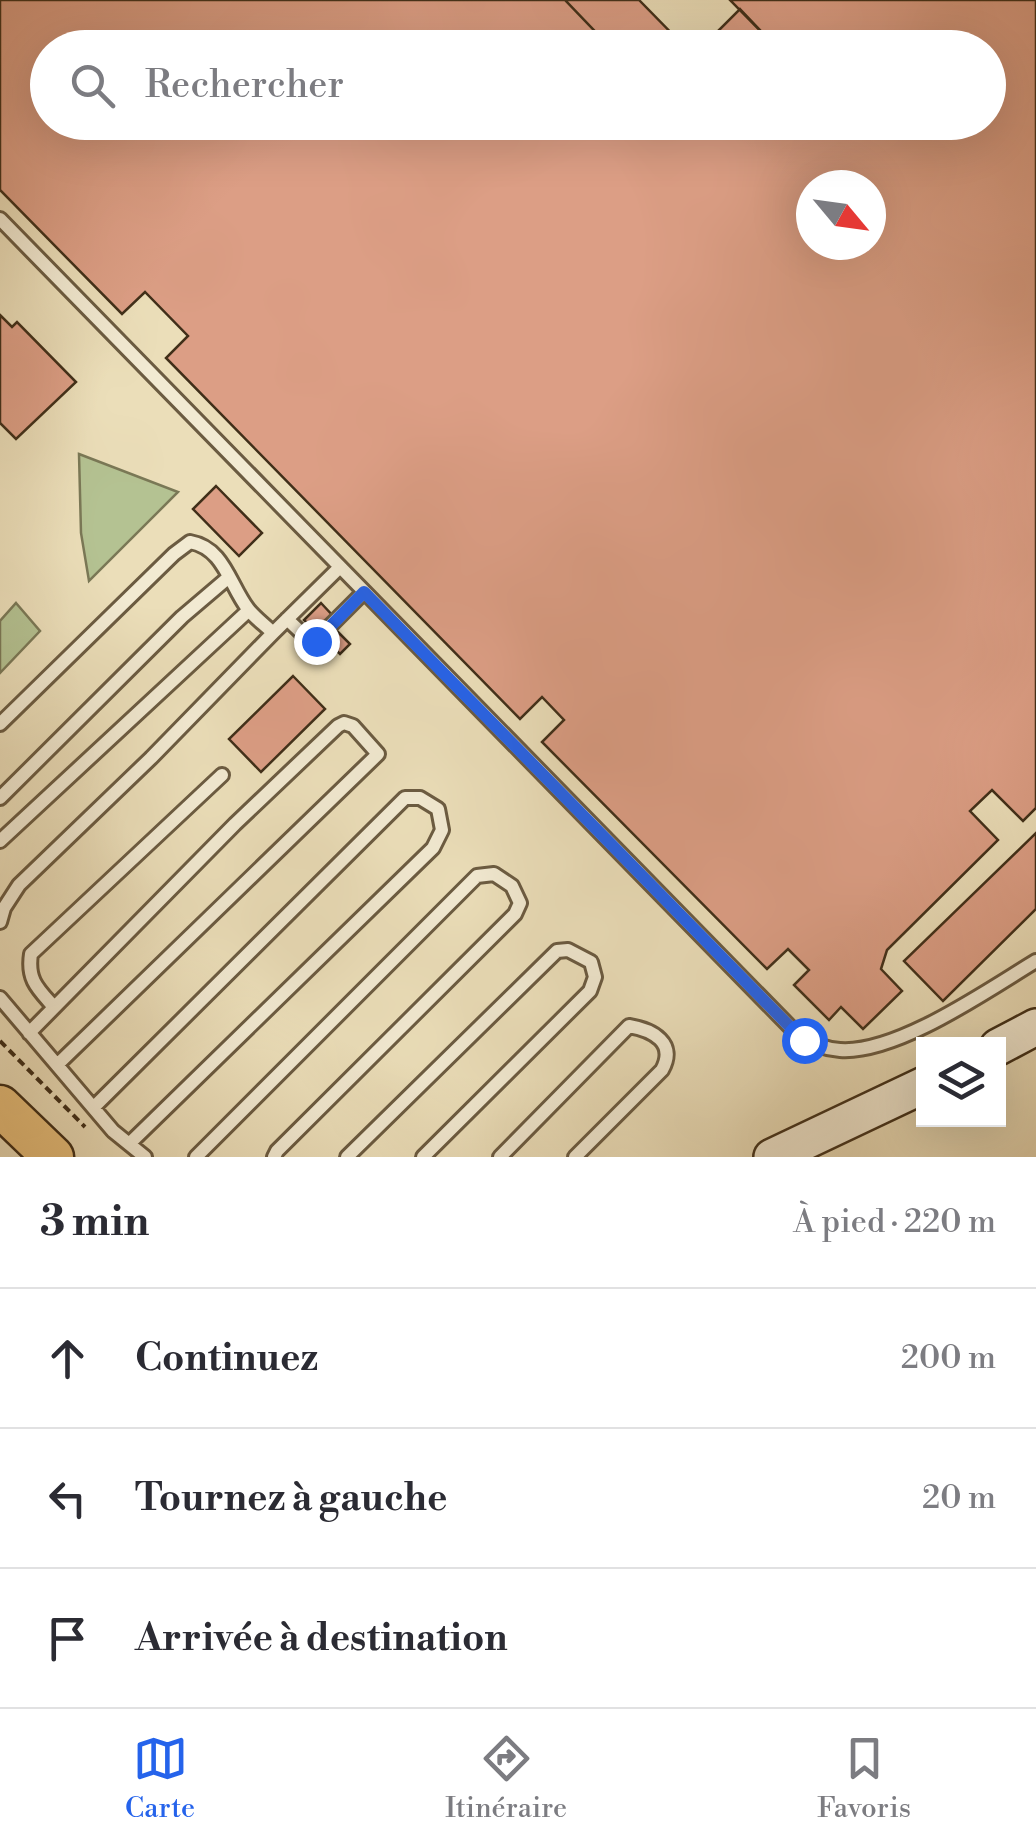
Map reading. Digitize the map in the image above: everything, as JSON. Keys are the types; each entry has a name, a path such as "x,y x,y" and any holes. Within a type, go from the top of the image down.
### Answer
{"main road":[{"path":"0,1106 53,1157"}],"street":[{"path":"1006,1043 1036,1027"},
{"path":"772,1157 916,1089"},
{"path":"810,1157 850,1120"}],"lane":[{"path":"0,219 804,1040 839,1050 885,1042 949,1015 1036,961"},
{"path":"0,724 190,542 214,551 249,610 272,633"},
{"path":"0,920 18,885 152,758 340,567"},
{"path":"0,798 182,617 229,577"},
{"path":"287,619 307,638 316,641 364,592"},
{"path":"0,840 249,610"},
{"path":"30,1033 235,824 338,726 352,726 378,754 57,1065"},
{"path":"54,1007 36,986 29,970 31,954 222,775"},
{"path":"94,1108 406,798 420,798 438,809 442,830 433,848 129,1144"},
{"path":"196,1157 478,876 494,874 512,886 520,903 514,914 274,1157"},
{"path":"347,1157 557,951 568,950 590,962 594,977 590,992 422,1157"},
{"path":"0,998 114,1130 145,1157"},
{"path":"500,1157 630,1026 654,1034 666,1047 668,1059 662,1070 576,1157"}],"path":[{"path":"0,1041 94,1135"}],"green space":[{"path":"79,454 178,492 89,581 81,533"},
{"path":"16,603 40,631 0,673 0,621"}],"building":[{"path":"0,0 565,0 594,30 30,30 30,140 1006,140 1006,30 759,30 730,0 1036,0 1036,808 1023,821 992,790 970,811 998,840 887,950 881,969 902,991 863,1029 841,1007 829,1020 794,985 809,970 788,949 767,969 542,742 564,720 542,697 520,719 166,358 188,336 145,292 122,314 0,190"},
{"path":"565,0 639,0 668,30 594,30"},
{"path":"740,9 760,30 719,30"},
{"path":"0,315 12,327 17,322 76,382 16,439 0,423"},
{"path":"216,486 262,533 239,556 193,509"},
{"path":"321,603 334,617 317,633 304,620"},
{"path":"337,631 350,644 340,654 327,641"},
{"path":"293,676 325,709 261,772 229,739"},
{"path":"1036,833 1036,909 943,1001 904,961"}],"route":[{"path":"316,641 364,592 804,1040"}]}
